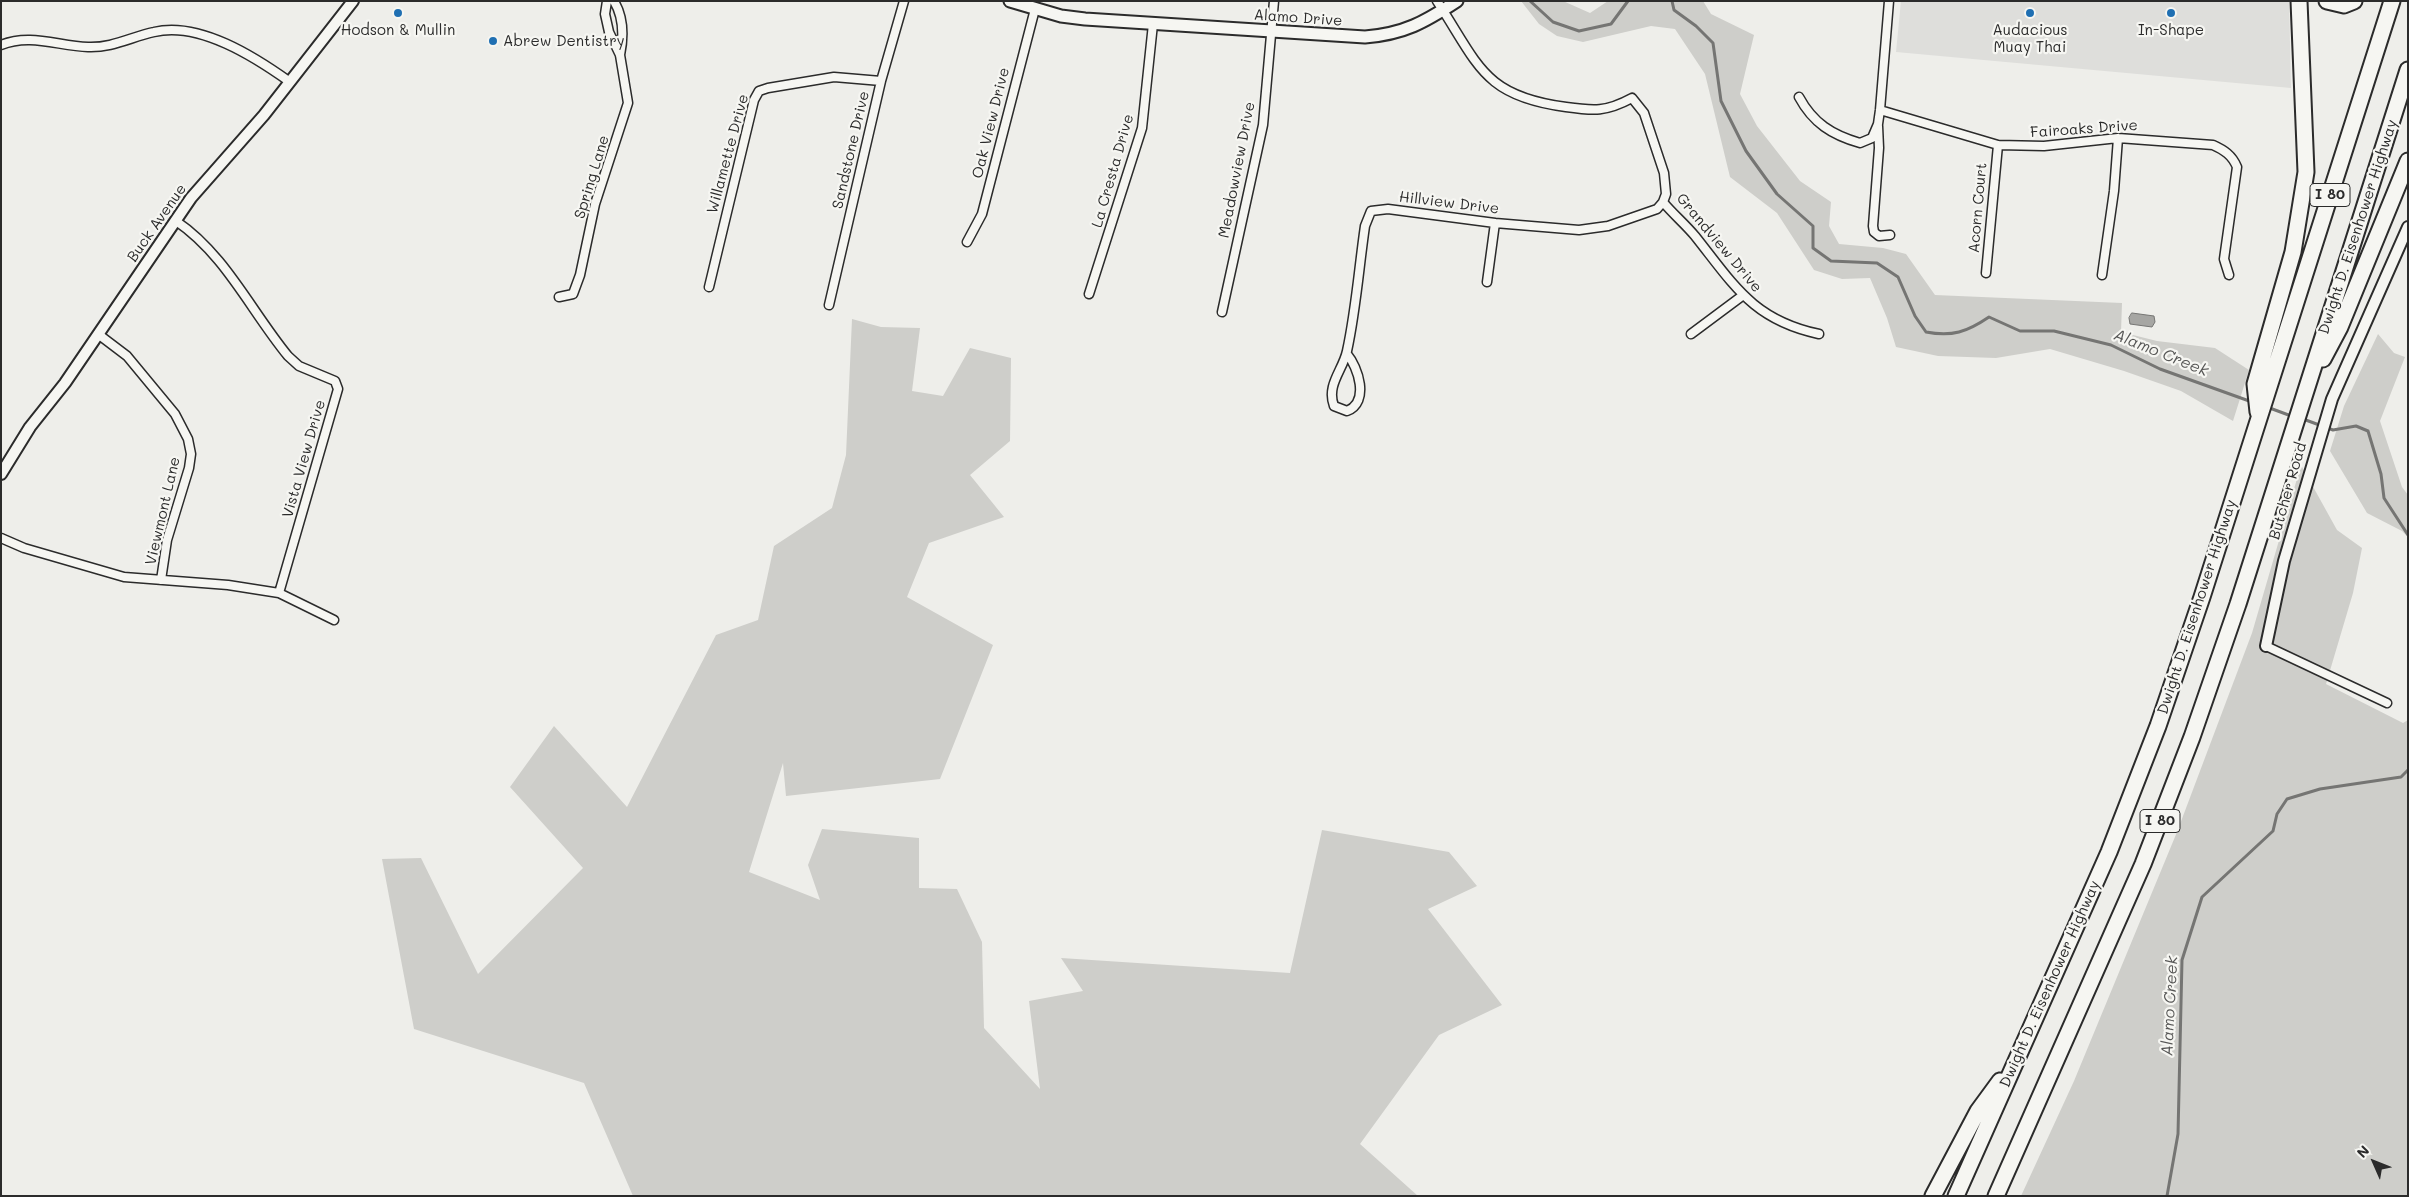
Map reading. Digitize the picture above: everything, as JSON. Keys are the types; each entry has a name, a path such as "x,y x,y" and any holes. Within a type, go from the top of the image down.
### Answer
{"highway":[{"path":"2262,386 2293,252 2306,172 2299,1"},
{"path":"2327,1 2344,5 2354,1"},
{"name":"I 80","path":"2262,386 2392,1"},
{"name":"Dwight D. Eisenhower Highway","path":"1996,1196 2113,933 2168,800 2214,676 2408,70"},
{"path":"2304,396 2340,327 2408,161"},
{"name":"Dwight D. Eisenhower Highway","path":"1956,1196 2109,852 2135,787 2199,606 2258,421 2262,386"},
{"path":"1932,1196 1978,1111 2018,1055"}],"main road":[{"name":"Alamo Drive","path":"1010,1 1069,17 1365,37 1383,36 1405,31 1440,6 1457,1"}],"street":[{"name":"Buck Avenue","path":"1,474 30,428 65,383 191,198 243,140 353,1"},
{"name":"Spring Lane","path":"560,297 573,294 580,275 595,204 626,116 628,103 627,88 620,55 609,32 605,14 607,1"},
{"name":"Spring Lane","path":"614,1 619,10 624,36 620,55"},
{"name":"Sandstone Drive","path":"829,305 881,81 904,1"},
{"name":"Meadowview Drive","path":"1222,312 1263,125 1274,1"},
{"path":"1889,1 1878,124 1879,148 1873,226 1874,232 1878,236 1890,235"},
{"name":"Grandview Drive","path":"1440,6 1476,63 1502,89 1520,98 1539,103 1601,110 1614,108 1632,98 1644,113 1664,173 1666,194 1663,202 1694,234 1742,296 1775,319 1800,330 1819,334"},
{"name":"Oak View Drive","path":"967,242 982,214 1035,9"},
{"name":"La Cresta Drive","path":"1089,294 1142,128 1153,24"},
{"path":"1,44 38,40 100,47 118,44 155,32 174,30 194,32 221,41 290,82"},
{"name":"Willamette Drive","path":"709,287 754,100 759,91 834,77 881,81"},
{"path":"1799,98 1806,110 1828,131 1848,139 1860,142 1872,138 1878,124"},
{"name":"Fairoaks Drive","path":"1880,110 1998,145 2044,146 2118,138 2213,145 2223,149 2237,167 2224,259 2229,275"},
{"path":"2102,276 2114,191 2118,138"},
{"name":"Acorn Court","path":"1986,273 1998,145"},
{"name":"Hillview Drive","path":"1347,354 1366,226 1371,211 1388,209 1494,223 1579,230 1608,226 1657,209 1663,202"},
{"name":"Vista View Drive","path":"176,221 201,241 222,265 288,356 299,366 335,381 338,389 328,431 279,593"},
{"path":"1487,282 1494,223"},
{"name":"Butcher Road","path":"2387,703 2266,646 2284,561 2332,399 2408,227"},
{"path":"1691,334 1742,296"},
{"name":"Viewmont Lane","path":"98,334 127,356 175,414 188,440 191,454 189,468 167,540 161,580"},
{"path":"1347,354 1356,365 1360,378 1357,401 1355,406 1347,411 1334,406 1332,398 1335,377 1347,354"},
{"path":"1,538 24,548 124,577 228,585 279,593 334,620"}],"shaded area":[{"path":"1521,1 1563,1 1590,13 1608,1 1703,1 1711,14 1754,35 1740,94 1757,126 1800,181 1831,202 1829,226 1839,244 1883,248 1906,254 1935,295 2122,303 2121,332 2157,341 2215,348 2249,370 2233,421 2181,391 2124,371 2050,349 1996,358 1938,356 1896,347 1887,318 1870,278 1842,279 1814,270 1777,213 1730,177 1705,74 1675,29 1651,26 1583,42 1557,36 1539,24"},
{"path":"1901,1 2289,1 2291,88 1896,52"},
{"path":"2132,313 2154,316 2155,322 2152,327 2130,324 2129,318"},
{"path":"852,319 881,327 920,328 912,391 943,396 970,348 1011,358 1010,441 970,475 1004,517 929,543 907,597 993,645 940,779 786,796 783,763 749,872 820,900 808,865 822,829 919,838 919,888 957,889 982,942 984,1028 1040,1089 1029,1001 1083,991 1061,958 1290,973 1322,830 1449,852 1477,886 1428,909 1502,1005 1439,1035 1360,1144 1418,1196 633,1196 584,1083 414,1029 382,859 421,858 478,974 583,868 510,787 554,726 627,807 716,635 758,620 774,546 832,508 846,455"},
{"path":"2378,334 2394,353 2405,357 2380,421 2402,487 2408,495 2408,537 2402,531 2367,513 2330,451 2344,406"},
{"path":"2301,465 2337,530 2362,548 2353,593 2326,684 2403,723 2408,720 2408,1196 2021,1196 2074,1081 2177,832 2252,633"}],"waterway":[{"name":"Alamo Creek","path":"1530,1 1553,22 1579,31 1611,24 1628,1"},
{"name":"Alamo Creek","path":"1672,1 1674,10 1696,26 1713,43 1721,101 1746,151 1777,194 1813,226 1813,248 1831,261 1877,263 1898,277 1915,316 1926,332 1944,334 1959,332 1989,317 2020,331 2054,331 2111,345 2160,369 2252,402"},
{"name":"Alamo Creek","path":"2267,407 2294,417"},
{"name":"Alamo Creek","path":"2303,419 2333,430 2356,426 2368,431 2381,474 2384,498 2408,535"},
{"name":"Alamo Creek","path":"2167,1196 2178,1134 2182,960 2202,897 2273,831 2277,814 2287,799 2320,789 2401,777 2408,770"}],"place":[{"name":"Hodson & Mullin","path":"398,13"},
{"name":"Audacious Muay Thai","path":"2030,13"},
{"name":"In-Shape","path":"2171,13"},
{"name":"Abrew Dentistry","path":"493,41"}]}
